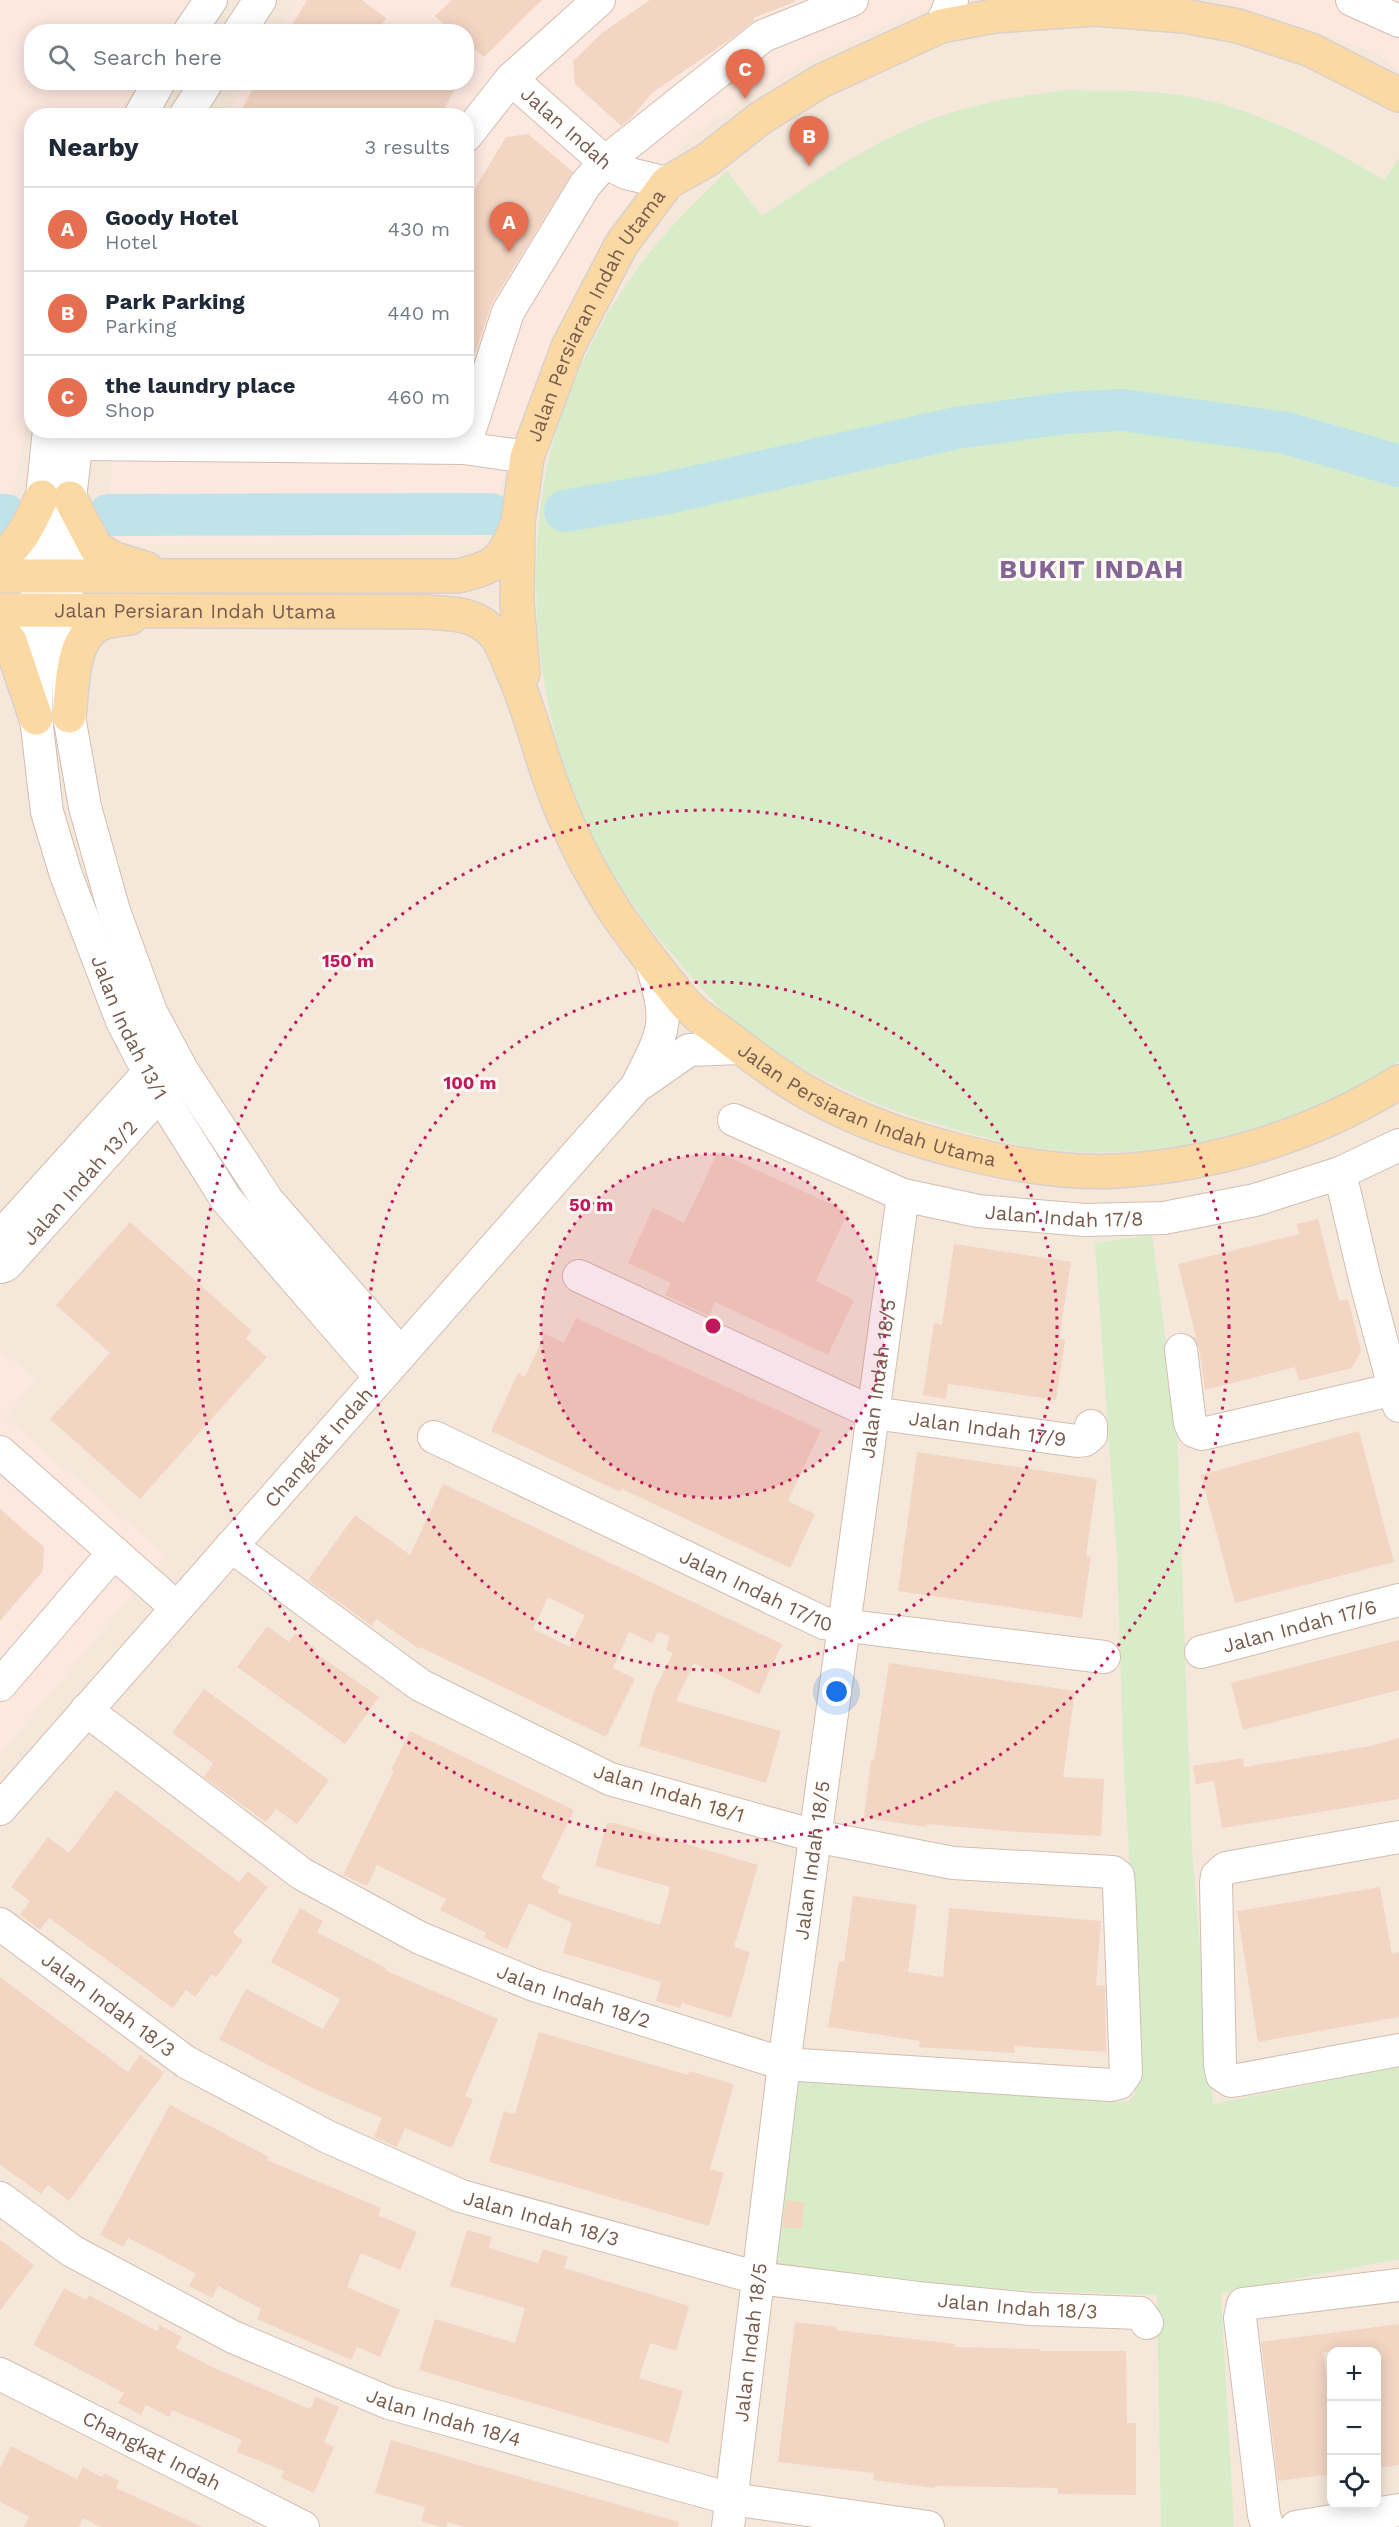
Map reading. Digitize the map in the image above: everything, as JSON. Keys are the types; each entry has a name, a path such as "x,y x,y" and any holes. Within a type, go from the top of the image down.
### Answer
{"main road":[{"name":"Jalan Persiaran Indah Utama","path":"525,696 517,603 518,522 527,457 568,347 621,244 667,183 706,160 762,117 820,81 947,13 988,8 1122,5 1178,8 1311,50 1399,95"},
{"path":"0,557 15,545 56,498 96,548 106,555 176,577"},
{"name":"Jalan Persiaran Indah Utama","path":"0,576 458,576 494,564 507,551 518,522"},
{"name":"Jalan Persiaran Indah Utama","path":"0,610 427,612 466,615 485,624 499,640 525,696 552,785 580,850 614,909 691,1010 742,1048 817,1098 873,1123 938,1145 1006,1162 1065,1169 1115,1171 1193,1161 1264,1145 1325,1122 1399,1083"},
{"path":"69,716 79,648 85,636 103,623 173,610"},
{"path":"0,630 10,641 36,718"}],"street":[{"path":"194,24 211,0"},
{"path":"245,24 260,0"},
{"path":"474,125 511,79 599,0"},
{"path":"474,417 508,312 585,185 615,167 763,36 852,0"},
{"path":"1352,0 1399,21"},
{"name":"Jalan Indah","path":"511,79 615,167 667,183"},
{"path":"144,108 155,90"},
{"path":"190,108 202,90"},
{"name":"Jalan Indah","path":"615,167 640,218"},
{"path":"51,610 56,498 67,438"},
{"path":"268,438 334,439 464,448 527,457"},
{"path":"464,448 467,438"},
{"name":"Jalan Indah 13/1","path":"51,610 85,807 114,911 151,1012 177,1059 268,1202 401,1354"},
{"name":"Jalan Indah 13/1","path":"51,610 36,718 47,812 63,865 122,1021 153,1083 226,1198 380,1377"},
{"name":"Changkat Indah","path":"636,1087 663,1028 663,1005 651,960"},
{"name":"Changkat Indah","path":"0,1809 636,1087 689,1050 742,1048"},
{"name":"Jalan Indah 13/2","path":"0,1237 177,1059"},
{"name":"Jalan Indah 13/2","path":"0,1267 6,1265 153,1083"},
{"name":"Jalan Indah 17/8","path":"734,1120 903,1195 978,1211 1085,1220 1164,1218 1255,1200 1340,1173 1399,1145"},
{"path":"1181,1350 1190,1423 1194,1431 1202,1434 1398,1394 1365,1279 1340,1173"},
{"name":"Jalan Indah 18/5","path":"730,2513 784,2064 903,1195"},
{"name":"Jalan Indah 17/9","path":"579,1276 873,1413 1077,1441 1085,1440 1091,1435 1091,1426"},
{"name":"Jalan Indah 17/10","path":"434,1437 825,1623 844,1623 1104,1658"},
{"path":"0,1452 177,1608"},
{"name":"Jalan Indah 18/1","path":"231,1546 420,1685 609,1779 815,1836 953,1863 1105,1870 1118,1876 1126,2073"},
{"path":"0,1685 114,1552"},
{"name":"Jalan Indah 17/6","path":"1201,1652 1399,1600"},
{"name":"Jalan Indah 18/2","path":"86,1710 302,1874 420,1938 534,1985 784,2064 1111,2085 1119,2083 1126,2073"},
{"path":"1399,1837 1220,1871 1216,1883 1222,2075 1230,2081 1399,2050"},
{"name":"Jalan Indah 18/3","path":"0,1924 186,2062 328,2137 460,2196 758,2278 918,2298 1031,2309 1140,2313 1147,2323"},
{"name":"Jalan Indah 18/4","path":"0,2198 72,2251 233,2337 388,2403 730,2513 928,2527"},
{"path":"1268,2527 1264,2515 1240,2318 1243,2304 1399,2285"},
{"name":"Changkat Indah","path":"0,2374 299,2526"},
{"path":"1296,2527 1399,2510"}],"shaded area":[{"path":"0,0 1399,0 1399,2527 0,2527"},
{"path":"0,0 192,0 177,24 24,24 24,90 134,90 123,108 24,108 24,438 3,544 0,544"},
{"path":"298,0 968,0 912,13 799,64 693,134 611,224 568,313 519,426 484,543 105,544 115,438 474,438 474,108 230,108 241,90 474,90 474,24 283,24"},
{"path":"1223,0 1399,0 1399,71 1374,52"},
{"path":"0,1350 36,1381 4,1417 165,1555 0,1754"}],"green space":[{"path":"1068,90 1164,93 1221,104 1293,131 1384,180 1399,158 1399,1062 1362,1084 1281,1120 1194,1143 1150,1150 1106,1153 1032,1147 945,1127 909,1116 841,1088 809,1071 747,1031 719,1007 649,926 616,880 597,847 575,797 557,743 545,686 538,628 536,570 540,512 550,456 565,404 592,344 625,286 651,251 688,210 727,171 762,216 857,155 907,129 986,103"},
{"path":"1152,1235 1177,1427 1192,1849 1213,2104 1399,2067 1399,2259 1221,2293 1234,2527 1161,2527 1157,2295 961,2288 772,2264 786,2070 1119,2102 1128,2101 1135,2094 1129,1852 1124,1774 1117,1557 1095,1243"}],"building":[{"path":"307,0 362,0 386,18 383,24 293,24"},
{"path":"452,0 542,0 484,57 474,49 474,24 444,24 435,16"},
{"path":"650,0 795,0 795,2 753,18 755,20 732,38 652,93 631,118 621,126 575,84 573,61 603,32"},
{"path":"253,90 455,90 444,108 242,108"},
{"path":"528,134 573,172 492,303 474,356 474,190 506,137"},
{"path":"718,1152 848,1212 816,1281 854,1300 828,1355 715,1302 709,1316 665,1295 671,1283 628,1263 653,1208 684,1223"},
{"path":"1318,1219 1339,1301 1348,1299 1361,1351 1352,1368 1299,1381 1295,1367 1205,1390 1199,1348 1193,1337 1196,1337 1178,1264 1299,1234 1297,1224"},
{"path":"130,1222 252,1331 246,1339 267,1357 140,1499 50,1419 110,1353 56,1305"},
{"path":"954,1244 1071,1262 1059,1339 1065,1340 1056,1400 948,1384 946,1399 923,1395 934,1323 942,1325"},
{"path":"576,1318 821,1430 788,1501 815,1514 790,1568 622,1489 620,1492 491,1431 518,1373 525,1377 545,1334 564,1343"},
{"path":"1359,1431 1394,1562 1235,1603 1201,1475"},
{"path":"917,1452 1097,1479 1086,1556 1091,1557 1082,1618 898,1591"},
{"path":"443,1484 782,1644 759,1694 694,1663 676,1701 781,1731 766,1783 639,1746 654,1691 673,1653 666,1650 670,1636 658,1632 652,1643 629,1632 613,1668 635,1679 606,1737 420,1647 419,1649 376,1619 372,1626 308,1580 355,1515 410,1555","holes":["548,1597 585,1615 570,1647 533,1629"]},
{"path":"0,1509 44,1547 43,1571 0,1621"},
{"path":"267,1626 289,1642 295,1633 316,1649 314,1652 379,1697 345,1744 237,1667"},
{"path":"1399,1640 1399,1690 1243,1730 1231,1683"},
{"path":"889,1663 1075,1691 1063,1777 1104,1779 1101,1836 927,1824 927,1827 864,1818 871,1760 874,1760"},
{"path":"204,1689 329,1780 297,1824 276,1809 266,1822 224,1792 204,1777 213,1763 172,1733"},
{"path":"410,1731 574,1810 541,1878 560,1887 557,1893 660,1925 670,1887 595,1866 607,1823 615,1823 758,1865 734,1947 750,1952 731,2018 682,2003 680,2008 656,2001 661,1982 563,1953 572,1923 529,1903 507,1949 484,1938 486,1933 440,1910 446,1899 377,1865 367,1886 343,1875 394,1771 391,1770"},
{"path":"1399,1738 1399,1799 1222,1828 1214,1781 1196,1784 1193,1766 1243,1758 1244,1767 1370,1746"},
{"path":"116,1790 239,1882 248,1871 268,1887 233,1933 243,1940 216,1977 212,1974 195,1997 186,1990 173,2008 49,1918 40,1930 20,1915 30,1901 11,1887 48,1837 69,1853"},
{"path":"1380,1887 1392,1954 1399,1952 1399,2017 1258,2042 1237,1911"},
{"path":"853,1896 917,1905 908,1972 943,1977 949,1908 1101,1921 1096,1985 1105,1986 1106,2052 1015,2046 1014,2053 919,2047 920,2041 828,2027 839,1961 844,1962"},
{"path":"300,1908 323,1921 317,1932 386,1968 385,1970 498,2019 465,2096 473,2099 452,2148 405,2128 397,2147 374,2137 382,2118 312,2088 219,2039 246,1989 323,2029 340,1999 271,1962"},
{"path":"0,1977 128,2072 140,2055 164,2073 69,2201 48,2185 41,2194 0,2165"},
{"path":"539,2032 688,2075 689,2071 734,2084 710,2169 724,2173 709,2226 489,2162 504,2111 515,2114"},
{"path":"170,2105 269,2157 267,2160 381,2208 378,2215 417,2232 400,2270 361,2253 347,2287 400,2310 380,2357 357,2347 351,2360 257,2319 261,2309 218,2286 212,2298 189,2286 196,2274 128,2238 123,2247 100,2235"},
{"path":"786,2200 804,2202 802,2229 782,2227"},
{"path":"467,2230 492,2237 489,2248 538,2263 543,2249 568,2257 564,2268 689,2306 676,2351 650,2343 639,2378 683,2391 668,2443 419,2370 435,2319 515,2343 525,2308 450,2286"},
{"path":"0,2240 34,2265 0,2311"},
{"path":"64,2288 86,2300 89,2295 157,2331 160,2325 182,2337 176,2348 212,2367 310,2409 316,2397 339,2407 324,2442 334,2447 314,2493 281,2478 284,2471 237,2452 242,2440 172,2410 169,2417 146,2405 141,2415 118,2403 124,2393 33,2345"},
{"path":"795,2322 837,2327 837,2330 955,2344 955,2347 1040,2349 1040,2351 1126,2351 1127,2423 1136,2423 1136,2495 1058,2494 1058,2488 935,2486 935,2488 873,2480 874,2473 778,2462"},
{"path":"1399,2324 1399,2465 1381,2467 1381,2347 1327,2347 1327,2352 1323,2352 1327,2378 1327,2475 1278,2481 1261,2342"},
{"path":"391,2440 679,2522 678,2527 464,2527 448,2522 446,2527 441,2527 421,2521 425,2507 375,2493"},
{"path":"11,2446 77,2479 83,2467 102,2477 104,2473 119,2481 116,2488 203,2527 101,2527 83,2518 79,2527 24,2527 29,2517 0,2502 0,2468"}],"waterway":[{"path":"565,511 667,493 956,428 1065,413 1122,410 1286,433 1399,466"},
{"path":"108,515 491,514"},
{"path":"0,515 6,515"}],"place":[{"name":"the laundry place","path":"745,99"},
{"name":"Park Parking","path":"809,166"},
{"name":"Goody Hotel","path":"509,252"}],"district":[{"name":"BUKIT INDAH","path":"1092,569"}]}
